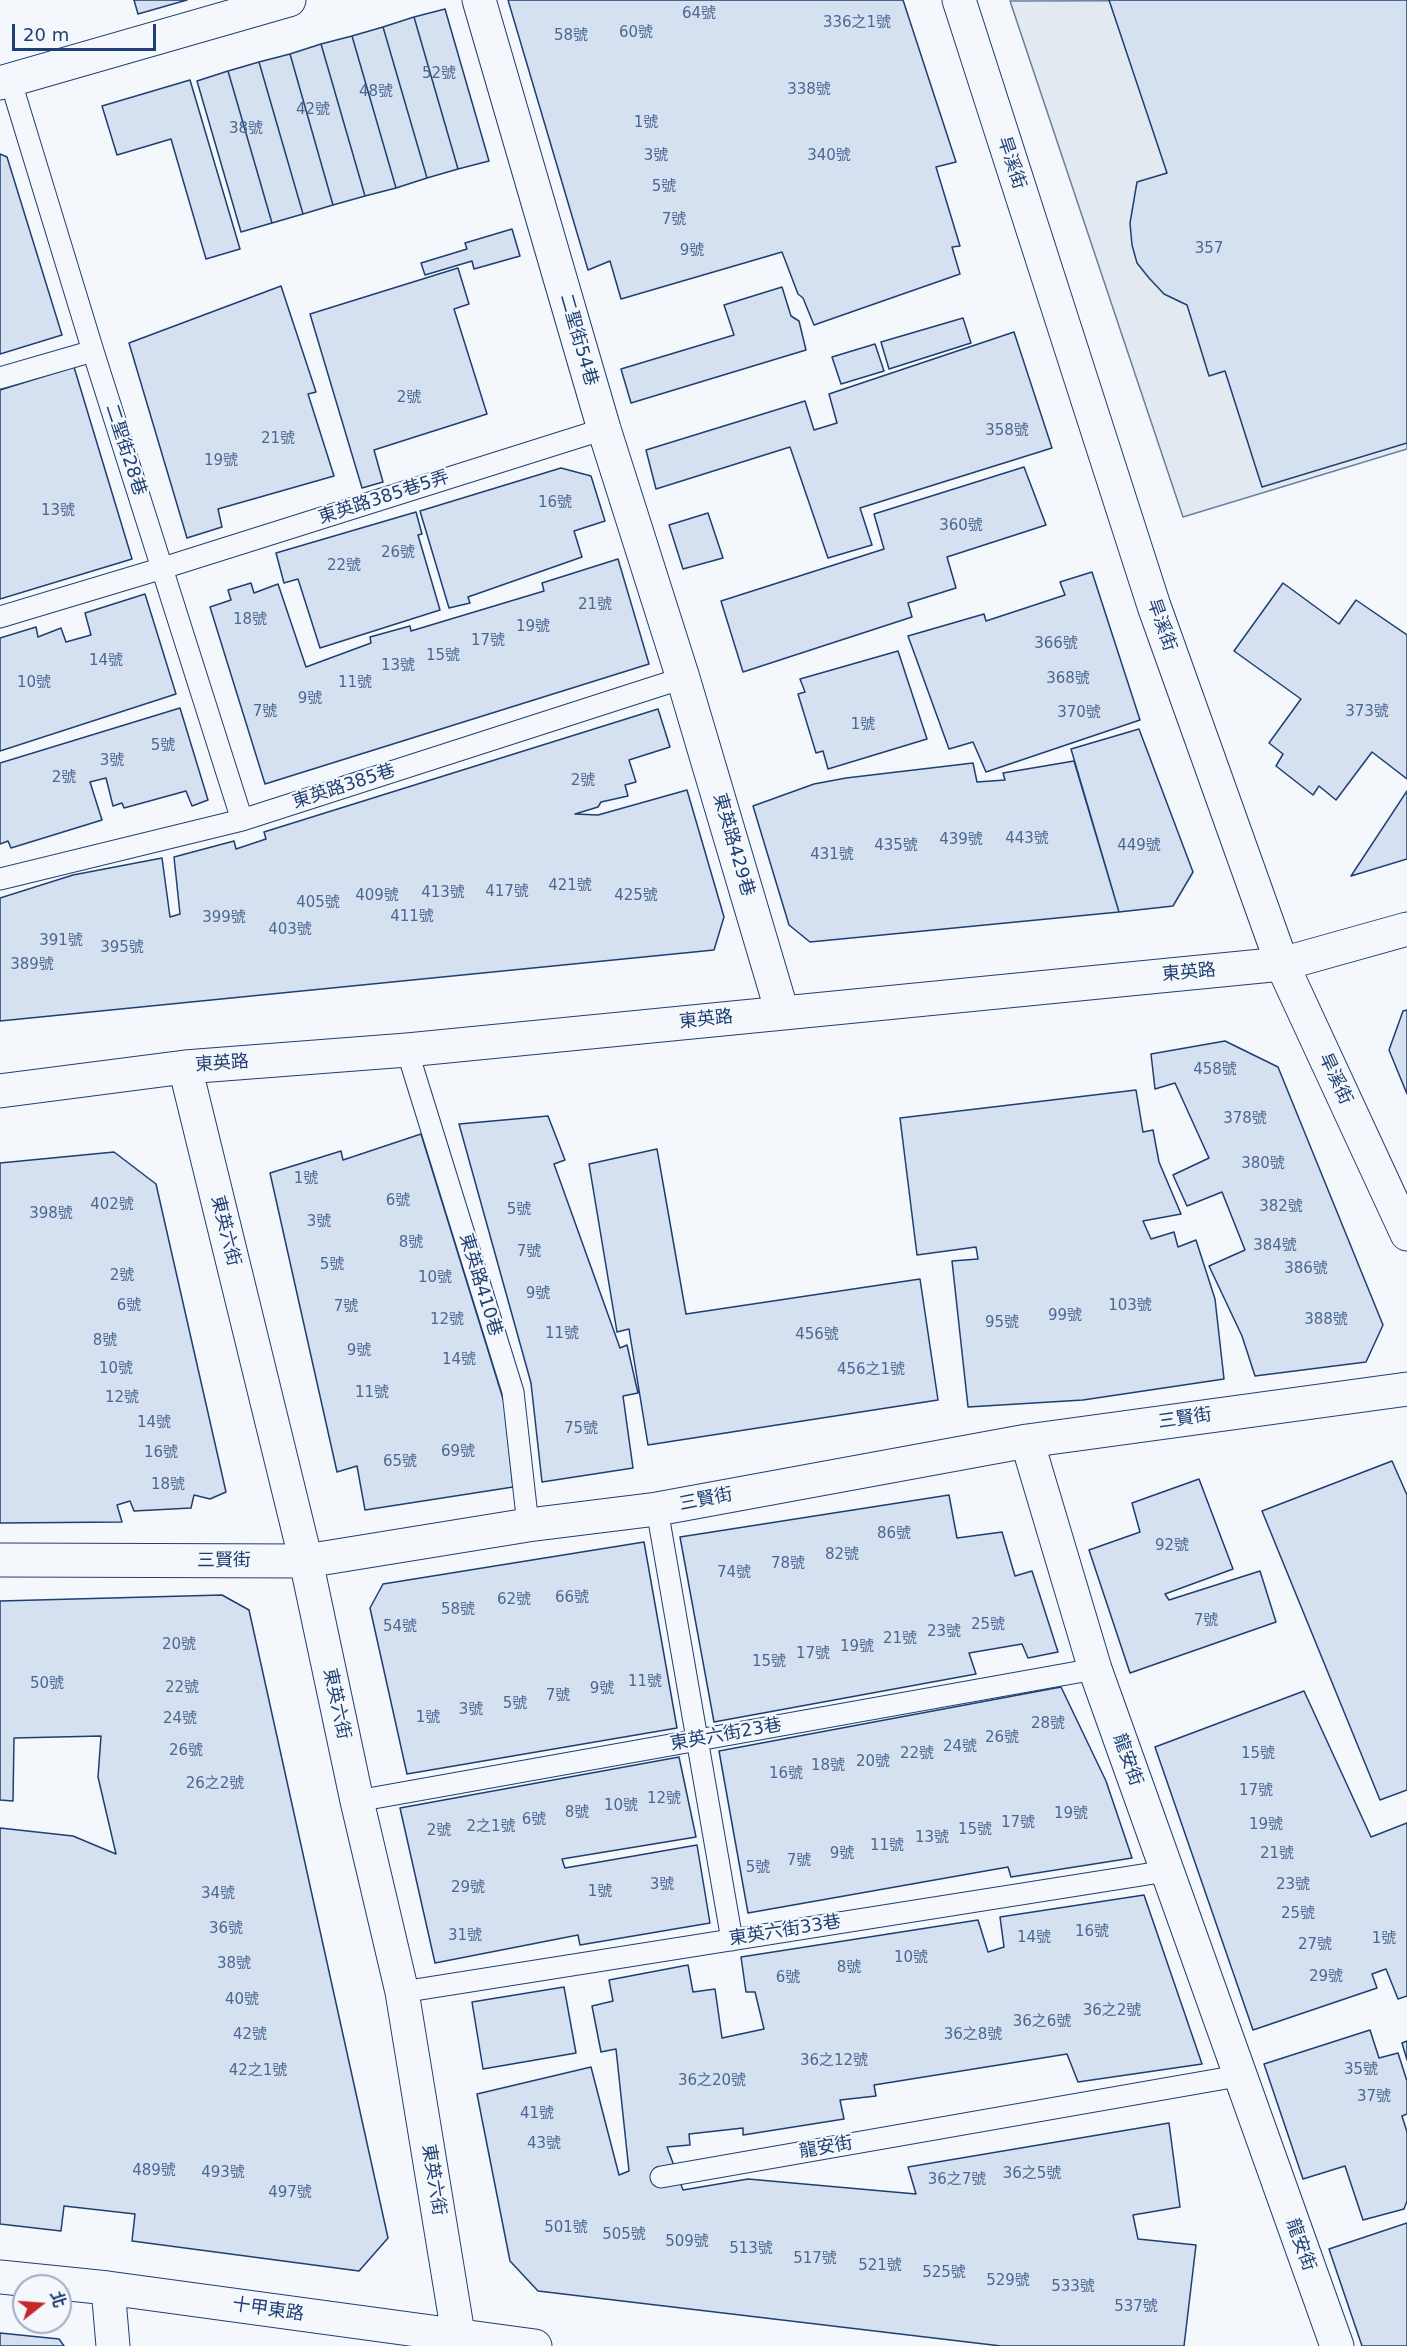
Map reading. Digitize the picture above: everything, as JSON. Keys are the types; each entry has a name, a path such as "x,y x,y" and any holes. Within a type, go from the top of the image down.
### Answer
{"street":[{"path":"5,81 289,0"},
{"name":"二聖街54巷","path":"479,0 604,429 683,678"},
{"name":"旱溪街","path":"959,0 1154,606 1282,964 1407,1234"},
{"name":"東英路429巷","path":"683,678 782,1012"},
{"name":"東英路","path":"0,1090 185,1067 407,1050 1282,964 1407,929"},
{"name":"東英六街","path":"185,1067 306,1561 357,1801 402,1992 460,2341"},
{"name":"三賢街","path":"0,1560 306,1561 528,1525 657,1509 1027,1441 1407,1389"},
{"name":"龍安街","path":"1027,1441 1095,1670 1336,2346"},
{"name":"十甲東路","path":"0,2277 108,2288 460,2341 535,2346"},
{"path":"108,2288 113,2346"}],"lane":[{"name":"二聖街28巷","path":"5,81 242,820"},
{"path":"0,378 93,351"},
{"name":"東英路385巷5弄","path":"163,568 604,429"},
{"path":"0,617 163,568"},
{"name":"東英路385巷","path":"0,879 242,820 683,678"},
{"name":"東英路410巷","path":"407,1050 513,1392 528,1525"},
{"path":"657,1509 732,1940"},
{"name":"東英六街23巷","path":"357,1801 1095,1670"},
{"name":"東英六街33巷","path":"402,1992 1167,1871"},
{"name":"龍安街","path":"661,2177 1238,2076"}],"shaded area":[{"path":"1407,0 1407,449 1183,517 1010,1"}],"building":[{"path":"134,0 187,0 138,14"},
{"path":"508,0 903,0 956,162 936,167 960,246 952,247 960,274 814,325 803,298 798,294 782,252 621,299 610,261 588,270"},
{"path":"1109,0 1407,0 1407,443 1262,487 1225,371 1209,376 1187,305 1164,294 1137,263 1132,245 1130,223 1137,182 1167,173"},
{"path":"445,9 489,161 458,169 414,17"},
{"path":"414,17 458,169 427,178 383,27"},
{"path":"383,27 427,178 396,188 352,36"},
{"path":"352,36 396,188 365,196 321,44"},
{"path":"321,44 365,196 333,205 290,54"},
{"path":"290,54 333,205 303,214 259,62"},
{"path":"259,62 303,214 272,223 228,71"},
{"path":"228,71 272,223 241,232 197,81"},
{"path":"190,80 240,249 206,259 171,139 117,155 102,106"},
{"path":"0,154 7,157 62,335 0,354"},
{"path":"512,229 520,256 474,269 472,261 425,275 421,263 467,249 465,243"},
{"path":"458,268 469,304 454,309 487,414 374,450 383,482 362,488 310,314"},
{"path":"281,286 316,392 308,394 334,476 218,509 222,527 187,538 129,343"},
{"path":"782,287 791,316 799,321 806,350 631,403 621,369 734,335 724,305"},
{"path":"963,318 971,343 889,369 881,342"},
{"path":"1014,332 1052,448 860,508 872,545 828,558 790,447 656,489 646,450 805,401 814,430 837,423 829,394"},
{"path":"875,344 884,371 841,384 832,357"},
{"path":"74,367 132,559 0,599 0,390"},
{"path":"1024,467 1046,525 947,557 956,588 908,603 912,617 743,672 721,601 884,549 874,514"},
{"path":"561,468 591,476 605,521 574,531 582,557 468,597 470,603 449,608 420,511"},
{"path":"416,512 422,534 418,535 440,610 320,648 298,579 284,583 276,553"},
{"path":"708,513 723,558 683,569 669,525"},
{"path":"618,559 649,664 265,784 210,607 231,600 228,590 251,583 254,593 278,584 306,667 371,643 370,637 410,626 411,631 544,591 542,583"},
{"path":"1092,572 1140,720 986,772 973,742 949,749 908,636 984,614 986,621 1065,595 1060,582"},
{"path":"1283,583 1339,624 1356,600 1407,635 1407,779 1372,752 1336,800 1319,786 1313,795 1276,766 1283,754 1269,743 1301,699 1234,651"},
{"path":"145,594 176,694 0,751 0,638 36,627 38,637 61,628 66,642 91,635 85,613"},
{"path":"898,651 927,739 828,769 823,751 816,753 798,694 805,692 800,679"},
{"path":"180,708 208,800 192,806 186,791 124,808 122,803 113,806 106,778 90,782 102,820 11,848 8,841 0,844 0,763"},
{"path":"658,709 670,747 629,760 636,782 625,785 628,796 601,802 598,807 575,814 598,815 687,790 724,917 714,950 0,1021 0,898 73,875 162,858 170,917 180,914 174,857 234,841 236,849 266,839 264,832"},
{"path":"1139,729 1193,872 1173,906 1119,912 1071,749"},
{"path":"1074,761 1119,912 810,942 789,925 753,806 814,784 846,778 973,763 977,782 1005,780 1003,773"},
{"path":"1407,791 1407,859 1351,876"},
{"path":"1407,1010 1407,1094 1389,1050 1403,1011"},
{"path":"1225,1041 1278,1067 1383,1325 1366,1362 1255,1376 1242,1336 1209,1266 1245,1250 1222,1192 1187,1206 1173,1175 1209,1158 1175,1083 1155,1089 1151,1054"},
{"path":"1136,1090 1143,1132 1153,1130 1159,1162 1181,1214 1143,1221 1151,1239 1174,1232 1178,1247 1196,1240 1215,1299 1224,1379 1083,1400 968,1407 952,1261 978,1259 976,1247 917,1255 900,1118"},
{"path":"548,1116 565,1160 554,1164 620,1348 627,1345 638,1393 623,1396 633,1468 542,1482 531,1383 459,1124"},
{"path":"421,1134 504,1402 513,1487 365,1510 357,1466 337,1472 270,1173 341,1151 343,1160"},
{"path":"657,1149 686,1314 920,1279 938,1400 648,1445 629,1329 617,1332 589,1164"},
{"path":"114,1152 156,1184 226,1492 210,1499 194,1495 191,1508 134,1511 130,1501 117,1505 122,1522 0,1523 0,1163"},
{"path":"1392,1461 1407,1495 1407,1790 1380,1800 1262,1511"},
{"path":"1199,1479 1233,1569 1165,1594 1169,1600 1260,1571 1276,1622 1130,1673 1089,1550 1140,1532 1132,1503"},
{"path":"949,1495 957,1538 1002,1532 1015,1576 1032,1571 1058,1652 1028,1658 1022,1644 969,1653 976,1674 714,1722 680,1537"},
{"path":"644,1542 677,1728 407,1774 370,1608 383,1584"},
{"path":"222,1595 249,1610 388,2238 359,2271 132,2241 135,2214 64,2206 61,2231 0,2224 0,1828 73,1836 116,1854 98,1777 101,1736 14,1738 13,1801 0,1800 0,1601"},
{"path":"1061,1687 1106,1781 1132,1858 1011,1877 1008,1867 748,1913 719,1751"},
{"path":"1304,1691 1371,1837 1407,1823 1407,1996 1398,1999 1386,1969 1372,1974 1377,1988 1253,2030 1155,1747"},
{"path":"679,1757 696,1837 562,1859 565,1868 697,1845 710,1923 580,1945 578,1935 435,1963 400,1808"},
{"path":"1144,1895 1202,2064 1078,2082 1067,2054 874,2085 876,2096 840,2100 844,2119 743,2135 743,2128 689,2134 690,2145 667,2147 683,2190 748,2179 916,2194 908,2167 1169,2123 1180,2207 1133,2215 1138,2239 1196,2245 1184,2346 1001,2346 538,2291 510,2261 477,2094 591,2067 619,2175 629,2171 616,2049 601,2052 592,2006 613,2001 609,1980 688,1965 693,1992 715,1989 722,2038 764,2029 755,1992 746,1992 741,1957 978,1920 988,1952 1004,1947 1000,1917"},
{"path":"564,1987 576,2053 483,2069 472,2002"},
{"path":"1370,2030 1379,2058 1398,2053 1407,2081 1407,2114 1402,2116 1407,2132 1407,2201 1404,2209 1363,2220 1345,2166 1303,2179 1264,2064"},
{"path":"1407,2041 1407,2060 1402,2043"},
{"path":"1407,2223 1407,2346 1362,2346 1329,2249"},
{"path":"0,2333 59,2339 64,2346 0,2346"}]}
